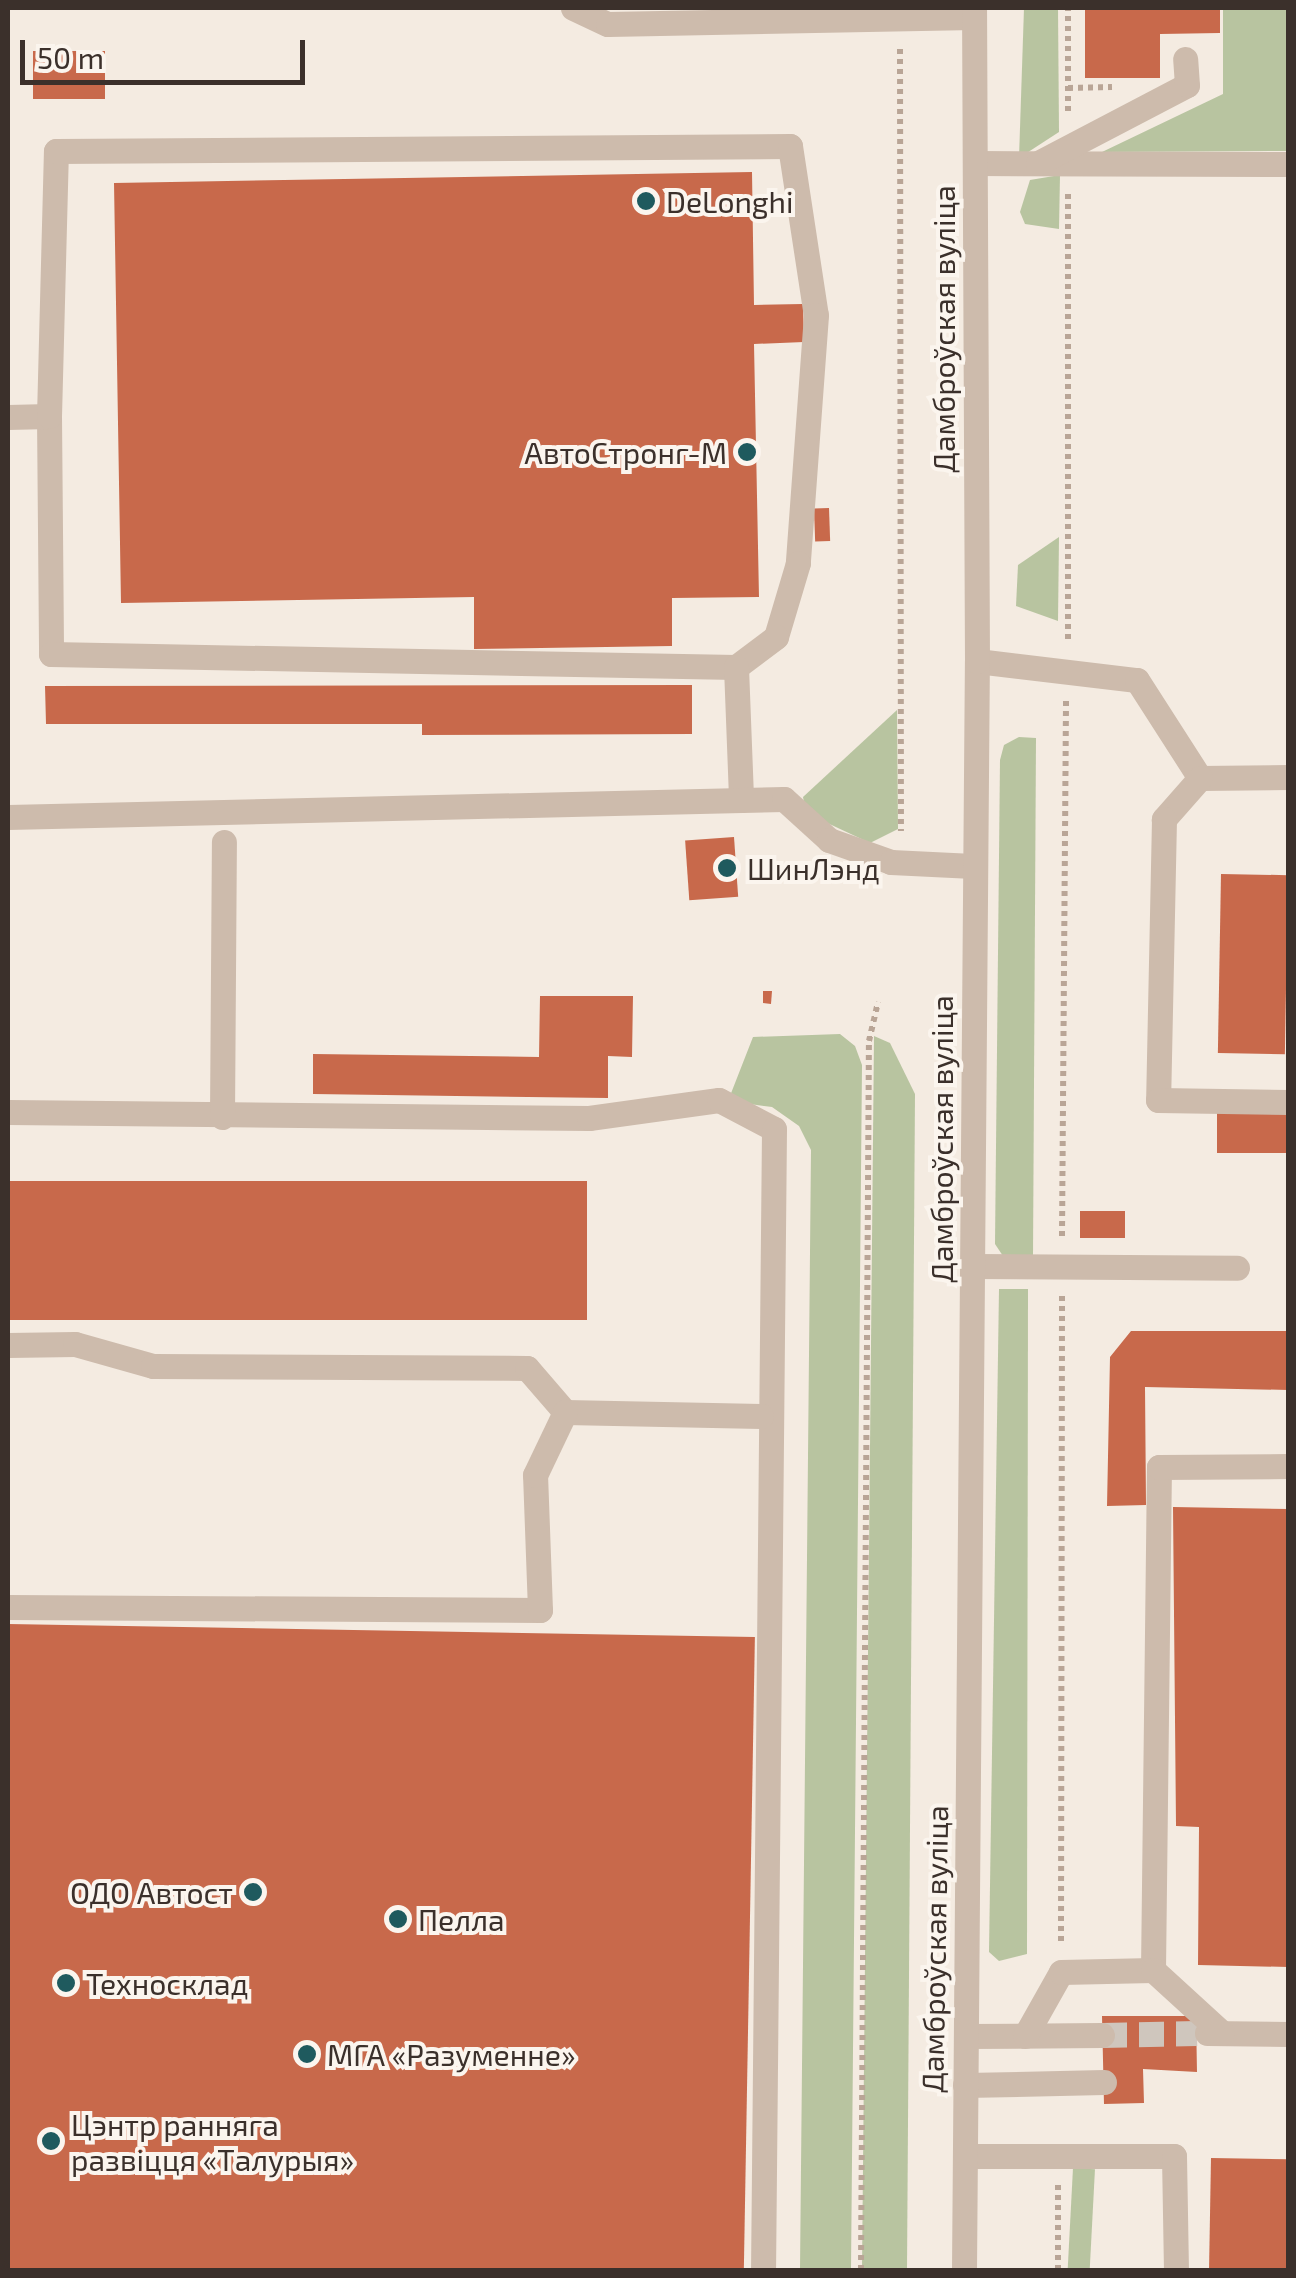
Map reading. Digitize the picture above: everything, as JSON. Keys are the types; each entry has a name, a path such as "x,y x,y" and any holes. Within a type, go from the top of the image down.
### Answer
{"street":[{"path":"574,8 608,24 907,18 974,12"},
{"name":"Дамброўская вуліца","path":"964,2270 977,661 974,12"},
{"path":"975,162 1038,164 1068,154 1187,85 1185,59"},
{"path":"790,146 816,315 798,563 776,636 736,667 51,654 50,416 56,152 790,146"},
{"path":"1068,154 1288,164"},
{"path":"8,418 50,416"},
{"path":"977,661 1068,668 1138,680 1200,778"},
{"path":"736,667 741,800"},
{"path":"1288,777 1200,778 1164,818 1158,1100 1288,1102"},
{"path":"8,817 784,800 828,840 901,862 974,866"},
{"path":"222,1117 224,842"},
{"path":"8,1112 590,1118 718,1100 774,1128 763,2270"},
{"path":"973,1266 1237,1268"},
{"path":"8,1346 75,1344 154,1366 527,1368 565,1412 762,1416"},
{"path":"8,1607 540,1610 534,1474 565,1412"},
{"path":"1288,1466 1159,1467 1153,1970 1209,2033 1288,2034"},
{"path":"1025,2036 1061,1972 1153,1970"},
{"path":"966,2036 1102,2035"},
{"path":"965,2085 1104,2082"},
{"path":"966,2156 1174,2156 1176,2270"}],"path":[{"path":"1061,1972 1068,8"},
{"path":"901,862 899,56 907,18"},
{"path":"860,2270 869,1041 878,1002"},
{"path":"1058,2156 1058,2270"}],"green space":[{"path":"1024,8 1058,8 1059,132 1019,158"},
{"path":"1223,8 1288,8 1288,151 1102,152 1223,94"},
{"path":"1060,175 1059,229 1025,224 1020,212 1030,180"},
{"path":"1059,537 1058,621 1016,606 1018,565"},
{"path":"897,710 898,829 870,843 806,813 803,797"},
{"path":"1019,737 1036,738 1033,1256 1003,1256 995,1244 1000,760 1004,745"},
{"path":"840,1034 855,1046 862,1065 851,2270 800,2270 811,1150 799,1126 772,1107 728,1101 753,1037"},
{"path":"874,1036 890,1043 915,1094 907,2270 862,2270"},
{"path":"999,1289 1028,1289 1027,1954 999,1961 989,1952"},
{"path":"1073,2168 1095,2169 1090,2270 1068,2270"}],"building":[{"path":"1085,8 1220,8 1220,33 1160,34 1160,78 1085,78"},
{"path":"33,51 105,51 105,99 33,99"},
{"path":"752,172 754,305 803,304 804,342 754,344 759,597 672,598 672,646 474,649 474,597 121,603 114,183"},
{"path":"829,508 830,541 815,542 814,509"},
{"path":"692,685 692,734 422,735 422,724 46,724 45,686"},
{"path":"734,837 738,897 689,900 685,840"},
{"path":"1221,874 1288,875 1285,1054 1218,1053"},
{"path":"763,991 772,991 771,1004 763,1003"},
{"path":"540,996 633,996 632,1057 608,1056 608,1098 313,1094 313,1054 539,1057"},
{"path":"1217,1113 1288,1113 1288,1153 1217,1153"},
{"path":"8,1181 587,1181 587,1320 8,1320"},
{"path":"1080,1211 1125,1211 1125,1238 1080,1238"},
{"path":"1131,1331 1288,1331 1288,1390 1145,1387 1146,1505 1107,1506 1110,1357"},
{"path":"1173,1507 1288,1509 1288,1967 1198,1965 1199,1827 1176,1826"},
{"path":"8,1624 755,1637 744,2270 8,2270"},
{"path":"1102,2016 1196,2016 1197,2072 1143,2069 1144,2103 1104,2104"},
{"path":"1211,2158 1288,2159 1286,2270 1209,2270"}],"tunnel":[{"path":"1102,2035 1197,2033"}],"place":[{"name":"DeLonghi","path":"646,201"},
{"name":"АвтоСтронг-М","path":"747,452"},
{"name":"ШинЛэнд","path":"727,868"},
{"name":"ОДО Автост","path":"253,1892"},
{"name":"Пелла","path":"398,1919"},
{"name":"Техносклад","path":"66,1983"},
{"name":"МГА «Разуменне»","path":"307,2054"},
{"name":"Цэнтр ранняга развіцця «Талурыя»","path":"51,2141"}]}
